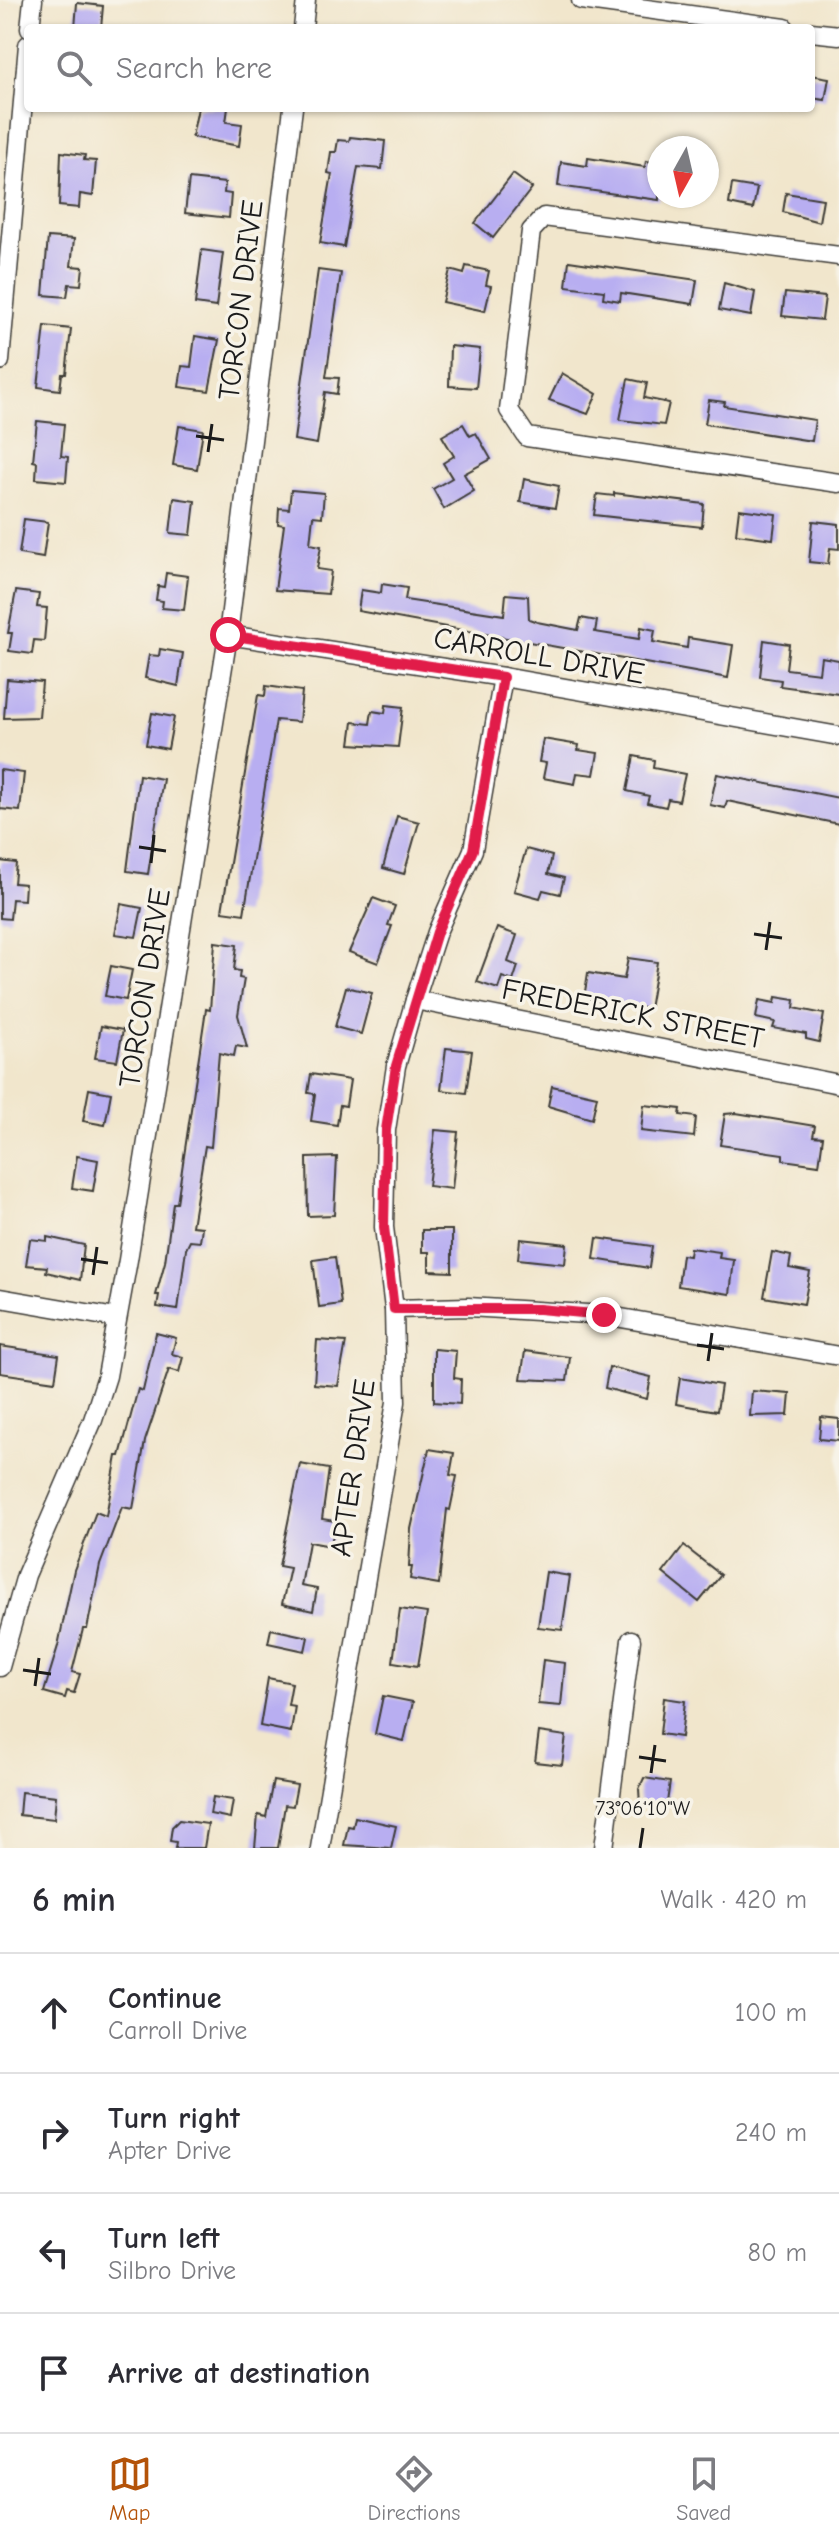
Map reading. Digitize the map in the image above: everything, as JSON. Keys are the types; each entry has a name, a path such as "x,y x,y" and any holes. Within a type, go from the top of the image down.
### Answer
{"street":[{"path":"30,24 33,0"},
{"path":"303,24 306,0"},
{"path":"581,0 756,24"},
{"path":"815,32 839,35"},
{"path":"0,361 24,90"},
{"name":"TORCON DRIVE","path":"0,1667 26,1575 93,1420 107,1376 179,957 228,635 293,112"},
{"path":"839,256 544,217 531,231 509,410 527,437 839,483"},
{"name":"CARROLL DRIVE","path":"228,635 503,677 839,736"},
{"name":"APTER DRIVE","path":"320,1848 396,1402 394,1309 384,1227 386,1130 396,1066 437,932 473,850 503,677"},
{"name":"FREDERICK STREET","path":"415,1000 839,1084"},
{"path":"0,1298 116,1318"},
{"path":"394,1309 539,1309 604,1315 839,1356"},
{"path":"604,1848 631,1640"}],"building":[{"path":"77,3 103,6 101,24 75,24"},
{"path":"815,76 829,78 825,100 815,99"},
{"path":"197,112 227,112 226,122 242,124 239,146 192,137"},
{"path":"350,137 385,141 382,169 358,167 344,247 320,243 332,174 328,173 331,152 336,152 338,140 349,141"},
{"path":"61,152 85,155 84,160 96,161 93,196 80,194 79,208 59,206"},
{"path":"588,158 645,167 647,161 647,198 558,186 561,162 587,166"},
{"path":"513,174 532,188 493,238 475,223"},
{"path":"189,179 225,183 224,193 231,194 229,218 185,213"},
{"path":"732,184 757,188 753,209 729,204"},
{"path":"786,193 823,199 819,222 783,212"},
{"path":"48,237 74,239 71,266 83,267 81,285 69,284 67,297 43,295"},
{"path":"202,250 223,253 216,307 195,304"},
{"path":"569,261 697,280 693,304 621,293 620,301 603,298 604,291 566,286"},
{"path":"466,266 489,271 486,285 491,286 485,311 442,302 450,270 464,274"},
{"path":"318,270 341,273 326,377 339,378 337,394 325,392 317,444 294,440"},
{"path":"724,283 755,292 751,316 719,310"},
{"path":"785,293 825,297 822,320 782,316"},
{"path":"45,326 71,329 66,374 62,374 60,390 38,387"},
{"path":"195,336 219,340 209,391 179,387 182,366 191,367"},
{"path":"450,346 480,349 476,388 449,386"},
{"path":"562,373 597,394 588,414 549,400"},
{"path":"628,379 647,383 644,398 669,403 664,425 620,420"},
{"path":"709,400 725,402 724,406 815,420 812,441 705,424"},
{"path":"37,421 64,424 61,456 68,457 66,482 36,479 37,462 33,461"},
{"path":"463,424 470,436 476,433 491,459 464,474 474,491 444,509 433,489 452,478 443,463 454,456 442,436"},
{"path":"179,426 203,430 197,469 173,465"},
{"path":"524,479 559,486 555,508 520,502"},
{"path":"291,490 324,493 322,517 313,516 310,544 321,546 317,569 331,571 328,594 275,590 284,525 278,524 279,508 289,509"},
{"path":"614,493 704,504 702,527 594,515 597,494 614,496"},
{"path":"174,498 195,501 191,535 170,533"},
{"path":"739,509 776,514 773,539 736,534"},
{"path":"24,519 48,522 43,558 19,554"},
{"path":"813,521 839,524 839,549 830,548 828,564 809,562"},
{"path":"166,573 188,576 184,610 162,608 163,601 156,600 158,586 164,587"},
{"path":"382,584 407,588 405,600 504,615 506,594 528,596 529,619 537,622 578,630 581,618 597,621 595,632 639,639 641,627 655,630 653,642 687,648 688,638 733,645 728,678 358,611 361,590 381,593"},
{"path":"16,591 39,594 37,607 47,608 44,641 34,640 32,654 9,651 12,633 8,633"},
{"path":"764,640 789,644 786,669 819,673 821,657 839,660 839,694 780,686 781,680 760,677"},
{"path":"160,649 183,653 178,686 145,678 149,655 159,656"},
{"path":"7,679 42,682 39,717 4,718"},
{"path":"266,686 302,691 299,722 276,720 244,914 222,911 258,695 265,696"},
{"path":"386,705 403,707 398,747 350,744 353,722 370,724 372,711 385,713"},
{"path":"152,713 174,717 168,749 146,745"},
{"path":"543,739 579,745 578,750 598,753 594,775 577,773 575,784 543,778 546,763 539,762"},
{"path":"634,756 654,760 653,768 685,774 679,801 668,799 666,807 647,803 649,796 627,791"},
{"path":"0,770 24,773 20,811 0,809"},
{"path":"717,774 839,798 839,824 727,801 725,808 710,805"},
{"path":"139,775 163,779 148,874 127,871"},
{"path":"397,816 419,822 404,874 383,868"},
{"path":"526,849 552,856 548,874 564,878 560,894 543,890 540,898 514,891"},
{"path":"0,861 16,863 14,883 25,884 24,900 12,899 10,919 0,918"},
{"path":"373,898 395,906 388,925 392,926 378,963 349,952"},
{"path":"121,904 142,908 136,937 115,934"},
{"path":"497,928 517,935 508,962 518,966 513,981 502,977 498,989 477,982"},
{"path":"215,942 237,945 234,970 240,971 239,978 244,979 238,1015 247,1048 236,1046 234,1056 219,1053 211,1147 205,1146 192,1226 202,1227 200,1242 190,1241 186,1249 178,1310 157,1307 159,1295 156,1295 165,1262 173,1203 177,1203 206,1009 210,1010"},
{"path":"628,958 657,962 649,1009 584,998 588,973 624,979"},
{"path":"111,966 132,970 126,1000 105,996"},
{"path":"346,987 372,993 361,1034 335,1027"},
{"path":"776,997 795,1000 794,1008 824,1014 819,1042 806,1039 806,1034 773,1028 775,1022 756,1018 759,1000 775,1003"},
{"path":"101,1026 123,1030 117,1061 95,1058"},
{"path":"446,1048 472,1051 466,1093 441,1090"},
{"path":"311,1074 350,1080 346,1106 340,1105 337,1125 311,1121 315,1094 308,1093"},
{"path":"552,1086 597,1096 592,1119 548,1106"},
{"path":"89,1089 111,1093 105,1125 83,1121"},
{"path":"644,1105 681,1109 680,1115 696,1117 694,1137 641,1131"},
{"path":"736,1113 815,1126 813,1136 823,1137 819,1165 783,1160 783,1154 720,1145 725,1114"},
{"path":"435,1130 458,1132 452,1189 428,1186"},
{"path":"77,1156 98,1160 93,1191 72,1188"},
{"path":"337,1157 334,1215 308,1216 307,1158"},
{"path":"422,1230 452,1230 452,1272 429,1271 429,1252 422,1252"},
{"path":"47,1237 84,1245 80,1280 46,1272 47,1267 26,1265 30,1239 47,1241"},
{"path":"597,1238 652,1246 649,1268 594,1259"},
{"path":"520,1239 567,1244 565,1264 518,1259"},
{"path":"690,1248 720,1252 719,1258 734,1260 730,1294 678,1286 682,1255 689,1256"},
{"path":"772,1252 791,1256 789,1268 810,1272 804,1304 764,1297"},
{"path":"335,1257 341,1304 319,1307 313,1260"},
{"path":"156,1333 176,1338 172,1354 183,1357 179,1372 169,1369 145,1441 133,1509 122,1507 100,1565 87,1629 83,1629 72,1672 80,1674 74,1693 67,1691 65,1698 44,1692 58,1646 74,1570 96,1512 106,1516 117,1456 120,1456 138,1389 143,1391"},
{"path":"317,1340 346,1342 338,1386 314,1384"},
{"path":"0,1346 59,1355 55,1381 0,1373"},
{"path":"434,1349 456,1351 454,1378 461,1379 460,1404 434,1402"},
{"path":"525,1351 570,1357 567,1381 521,1379"},
{"path":"609,1367 651,1377 647,1399 605,1388"},
{"path":"680,1378 721,1385 717,1411 676,1404"},
{"path":"752,1391 790,1394 788,1415 750,1416"},
{"path":"821,1417 839,1419 839,1441 819,1439"},
{"path":"429,1449 454,1453 450,1475 457,1476 450,1510 447,1509 439,1584 410,1579 412,1567 409,1567 411,1529"},
{"path":"300,1464 329,1469 322,1519 335,1521 331,1546 309,1542 301,1586 317,1589 313,1611 282,1604 290,1568 279,1566"},
{"path":"684,1546 721,1575 699,1602 663,1573"},
{"path":"546,1572 570,1576 562,1630 538,1627"},
{"path":"400,1609 427,1613 418,1666 393,1662"},
{"path":"271,1629 308,1637 305,1651 268,1643"},
{"path":"543,1660 565,1663 561,1706 538,1704"},
{"path":"268,1678 292,1683 288,1705 295,1706 291,1732 260,1726"},
{"path":"383,1696 413,1702 404,1741 375,1734"},
{"path":"664,1698 685,1701 681,1737 660,1734"},
{"path":"539,1732 566,1736 562,1765 535,1762"},
{"path":"644,1778 670,1782 666,1809 640,1805 639,1789"},
{"path":"273,1781 297,1785 293,1806 285,1805 278,1848 255,1848 258,1815 266,1817"},
{"path":"21,1792 56,1796 54,1819 19,1815"},
{"path":"213,1797 233,1800 230,1818 210,1814"},
{"path":"355,1817 396,1826 391,1848 344,1845 348,1826 353,1827"},
{"path":"179,1820 208,1824 204,1848 175,1848 176,1842 170,1841 172,1827"}],"route":[{"path":"228,635 503,677 473,850 437,932 396,1066 386,1130 384,1227 394,1309 539,1309 604,1315"}]}
